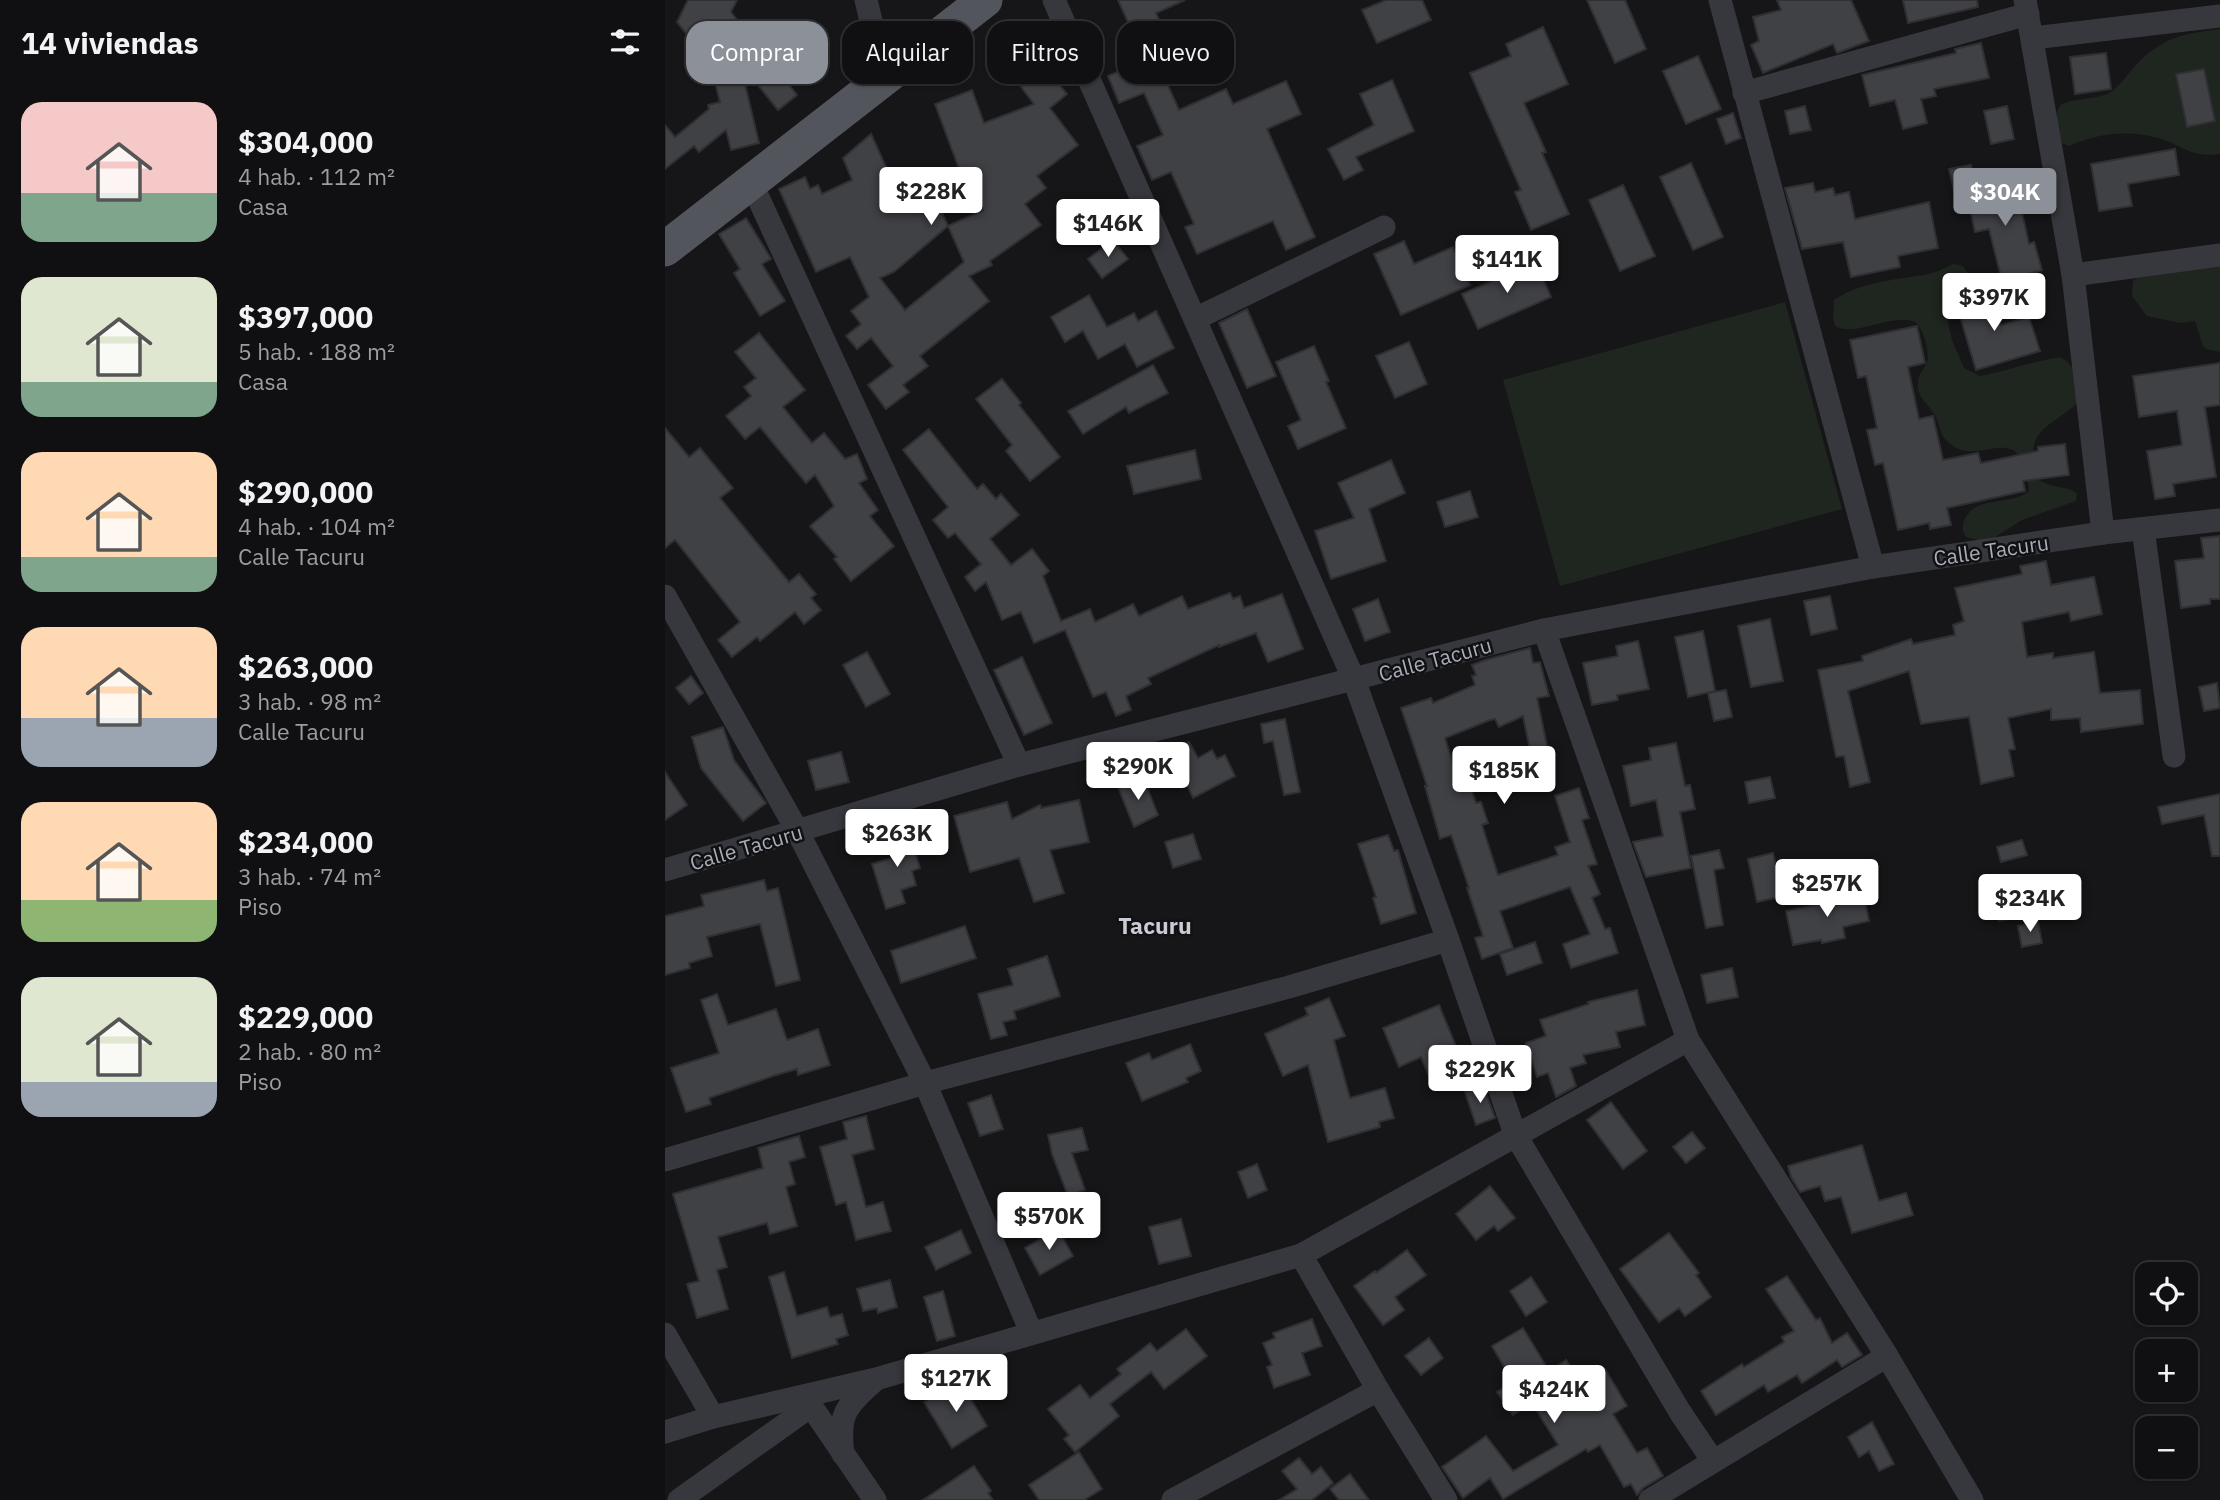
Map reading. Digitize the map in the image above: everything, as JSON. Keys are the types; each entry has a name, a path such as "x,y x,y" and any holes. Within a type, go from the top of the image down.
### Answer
{"main road":[{"path":"958,21 985,0"},
{"path":"665,249 876,84"}],"street":[{"path":"866,0 871,21"},
{"path":"1054,0 1354,680 1515,1133 1713,1461"},
{"path":"1720,0 1873,567"},
{"path":"1744,93 2027,7 2073,275 2103,533"},
{"path":"2033,38 2220,16"},
{"path":"751,182 1019,765"},
{"path":"1195,319 1384,227"},
{"path":"2073,275 2220,256"},
{"name":"Calle Tacuru","path":"665,870 1019,765 1544,630 1873,567 2103,533 2220,520"},
{"path":"2143,529 2174,756"},
{"path":"665,596 799,832 925,1083 1031,1332"},
{"path":"1544,630 1688,1040 1887,1356 1972,1500"},
{"path":"665,1160 925,1083 1289,987 1448,940"},
{"path":"665,1432 713,1418 808,1401 1031,1332 1301,1255 1515,1133 1688,1040"},
{"path":"1301,1255 1378,1390 1446,1500"},
{"path":"665,1334 713,1418"},
{"path":"1650,1500 1887,1356"},
{"path":"843,1454 840,1429 845,1412 854,1399 876,1379"},
{"path":"1173,1500 1378,1390"},
{"path":"808,1401 875,1500"},
{"path":"679,1500 808,1401"}],"shaded area":[{"path":"2220,29 2220,154 2198,154 2155,137 2130,134 2105,135 2069,146 2062,143 2057,119 2058,110 2064,103 2111,92 2147,55 2166,42 2185,35"},
{"path":"1954,264 1963,266 1973,282 1965,289 1944,297 1943,301 1952,340 1964,368 1980,376 2062,358 2071,366 2082,385 2078,403 2040,433 2034,450 2038,479 2077,493 2076,501 2022,520 1992,539 1983,541 1966,537 1964,521 1976,507 2012,499 2029,491 2025,467 2018,453 2008,448 1971,451 1958,448 1945,439 1936,417 1918,391 1919,378 1927,362 1928,352 1923,334 1915,322 1896,320 1844,329 1835,326 1833,318 1834,300 1856,289 1932,273"},
{"path":"2220,265 2220,352 2203,346 2195,321 2181,323 2147,316 2132,296 2133,281 2142,274"},
{"path":"1785,302 1842,509 1560,586 1503,380"}],"building":[{"path":"688,0 737,0 731,12 738,21 686,21 686,33 677,22"},
{"path":"1118,0 1185,0 1156,13 1160,21 1127,21"},
{"path":"1386,0 1422,0 1431,20 1377,43 1362,10"},
{"path":"1587,0 1625,0 1646,49 1615,63"},
{"path":"1777,0 1851,0 1869,41 1837,53 1833,44 1763,73 1751,45 1759,41 1753,17 1781,10"},
{"path":"1903,0 1977,0 1978,7 1908,23"},
{"path":"1543,27 1568,84 1524,103 1546,152 1542,153 1569,214 1531,230 1515,192 1521,190 1470,73 1511,56 1506,44"},
{"path":"1981,43 1989,78 1934,89 1936,96 1921,99 1927,123 1903,129 1895,100 1870,106 1862,75 1956,53 1955,49"},
{"path":"2106,53 2111,89 2075,94 2070,57"},
{"path":"1698,56 1721,109 1686,124 1663,71"},
{"path":"2204,69 2215,121 2187,127 2176,74"},
{"path":"1117,72 1117,84 1167,84 1179,110 1226,89 1233,104 1286,81 1301,114 1267,129 1315,237 1286,250 1273,221 1197,254 1185,227 1194,224 1171,172 1152,180 1137,146 1163,135 1144,93 1119,103 1108,76"},
{"path":"1392,80 1414,131 1356,157 1363,170 1344,180 1328,149 1374,125 1360,94"},
{"path":"715,84 745,84 759,143 731,150 726,130 699,152 694,146 665,169 665,125 675,137 709,109 708,105 720,102"},
{"path":"757,84 788,84 797,95 778,110"},
{"path":"1025,84 1059,84 1067,94 1050,108 1078,145 1037,176 1046,188 1025,204 1041,225 990,261 992,265 969,276 989,301 920,356 928,366 903,385 909,392 886,409 868,385 893,366 871,338 857,349 846,336 861,324 851,311 869,297 850,257 816,272 779,189 805,177 810,189 818,185 822,194 852,180 843,158 871,134 900,198 929,185 948,226 983,210 967,190 935,104 972,90 984,123 1034,104 1021,87","holes":["948,226 964,262 905,310 880,278 894,272"]},
{"path":"1805,106 1811,130 1790,134 1785,111"},
{"path":"2007,106 2014,139 1991,144 1984,111"},
{"path":"1733,113 1741,138 1726,144 1717,119"},
{"path":"2175,149 2179,175 2128,184 2132,206 2099,211 2091,164"},
{"path":"1691,163 1723,237 1693,250 1660,177"},
{"path":"1971,165 1976,186 1954,191 1949,169"},
{"path":"2015,181 2029,244 2034,242 2042,270 2002,281 1989,229 1975,232 1966,191"},
{"path":"1813,183 1815,192 1833,188 1835,195 1849,192 1855,219 1929,202 1938,248 1898,256 1900,267 1851,277 1843,242 1802,249 1785,188"},
{"path":"1623,185 1655,256 1620,271 1589,200"},
{"path":"746,218 771,259 762,264 785,301 760,316 734,273 740,269 719,234"},
{"path":"1113,240 1128,259 1102,278 1088,259"},
{"path":"1404,241 1414,264 1453,247 1470,285 1401,315 1374,254"},
{"path":"1536,262 1551,297 1478,329 1462,294"},
{"path":"1991,293 2001,325 2029,317 2040,351 1976,370 1956,303"},
{"path":"1089,295 1107,327 1134,313 1138,321 1156,311 1174,348 1137,367 1125,344 1098,359 1083,331 1065,342 1051,317"},
{"path":"1247,309 1276,376 1247,388 1219,323"},
{"path":"1917,326 1925,363 1908,367 1919,419 1933,416 1943,460 1978,453 1981,463 2038,451 2038,447 2065,444 2069,475 2023,481 2025,491 1947,508 1951,525 1930,529 1929,523 1898,530 1883,463 1875,465 1867,430 1877,428 1866,376 1858,378 1850,340"},
{"path":"759,333 805,390 783,407 812,443 824,433 845,459 857,454 867,479 859,483 878,510 870,516 894,546 851,581 834,559 837,557 810,526 834,506 815,475 806,483 760,427 745,439 726,416 751,396 744,387 756,378 735,352"},
{"path":"1409,342 1427,384 1395,398 1376,356"},
{"path":"1314,346 1346,428 1298,449 1288,426 1301,420 1276,362"},
{"path":"2220,363 2220,405 2205,407 2216,477 2173,484 2175,496 2155,499 2147,451 2182,445 2177,411 2139,417 2133,376"},
{"path":"1153,365 1168,393 1129,413 1126,407 1083,434 1068,411"},
{"path":"1002,379 1060,457 1030,481 1006,451 1012,445 976,399"},
{"path":"665,428 689,457 700,448 733,488 720,498 789,582 799,574 816,594 811,598 821,610 804,624 795,612 760,641 757,637 732,657 718,640 740,622 675,540 665,548"},
{"path":"929,429 977,489 983,484 996,499 1001,494 1019,515 990,539 1011,565 1032,549 1049,571 1043,576 1061,621 1090,609 1095,622 1133,604 1139,616 1182,596 1188,609 1230,593 1233,599 1240,596 1244,608 1282,594 1303,649 1268,662 1256,633 1219,645 1148,678 1151,684 1126,696 1131,710 1116,716 1106,692 1093,697 1065,630 1034,643 1021,612 1002,620 986,582 975,591 965,577 981,564 955,533 948,538 933,520 948,507 903,450"},
{"path":"1195,450 1201,479 1134,494 1127,466"},
{"path":"1391,460 1405,493 1369,509 1386,561 1331,579 1315,531 1354,518 1338,483"},
{"path":"1470,491 1478,517 1445,527 1437,502"},
{"path":"2220,536 2220,599 2210,599 2210,604 2181,608 2175,561 2204,558 2201,538"},
{"path":"2046,561 2051,585 2094,577 2102,614 2071,621 2069,612 2022,622 2027,657 2053,653 2053,658 2094,652 2100,693 2140,690 2143,724 2081,732 2080,718 2051,720 2051,709 2008,718 2015,749 2009,750 2014,776 1981,784 1969,717 1921,724 1909,671 1848,691 1870,782 1850,787 1844,756 1836,757 1818,670 1863,661 1862,656 1911,639 1913,644 1955,635 1953,625 1964,621 1955,588 2022,574 2020,566"},
{"path":"1830,596 1837,629 1811,635 1804,601"},
{"path":"1378,599 1390,632 1365,641 1353,609"},
{"path":"1770,619 1783,681 1751,687 1738,626"},
{"path":"1703,631 1715,691 1688,697 1675,637"},
{"path":"1638,641 1649,689 1617,695 1618,700 1592,705 1583,663 1618,656 1616,646"},
{"path":"1530,648 1533,663 1540,662 1549,696 1537,698 1550,760 1533,764 1523,716 1499,727 1495,719 1490,720 1445,738 1457,776 1466,773 1476,803 1481,802 1488,823 1482,825 1498,875 1558,855 1555,847 1570,842 1555,796 1579,788 1589,818 1582,820 1597,864 1588,866 1600,894 1592,898 1605,929 1610,928 1618,953 1571,968 1563,944 1590,934 1570,887 1500,911 1513,948 1482,959 1475,938 1483,936 1469,888 1451,835 1440,839 1427,786 1401,708 1431,698 1433,703 1475,685 1472,676 1476,675 1472,665"},
{"path":"867,652 890,694 866,707 843,665"},
{"path":"1022,657 1052,723 1024,735 994,670"},
{"path":"691,676 703,693 689,704 676,688"},
{"path":"2217,683 2220,708 2204,711 2199,687"},
{"path":"1726,690 1732,717 1714,721 1708,693"},
{"path":"1285,719 1300,792 1284,795 1273,741 1264,743 1261,724"},
{"path":"723,727 734,760 766,803 743,821 701,768 692,737"},
{"path":"1189,742 1198,758 1212,750 1217,759 1225,755 1235,776 1193,798 1171,751"},
{"path":"1676,743 1685,786 1690,785 1695,809 1680,812 1691,868 1646,877 1633,842 1663,836 1656,800 1631,806 1623,766 1651,760 1649,748"},
{"path":"841,752 849,782 816,790 808,761"},
{"path":"665,772 687,805 665,820"},
{"path":"1143,777 1158,815 1134,827 1118,787"},
{"path":"1770,777 1775,798 1749,803 1745,782"},
{"path":"2220,794 2220,856 2212,856 2204,815 2162,824 2158,807"},
{"path":"1079,800 1089,842 1050,850 1064,893 1034,902 1019,858 970,872 954,816 1007,802 1012,819 1040,805 1041,808"},
{"path":"908,829 920,868 912,871 916,885 901,890 905,903 886,909 872,864 892,858 885,836"},
{"path":"1193,834 1201,859 1173,868 1165,842"},
{"path":"1388,835 1394,851 1398,850 1416,913 1381,924 1373,898 1376,897 1358,844"},
{"path":"2022,840 2027,855 2001,862 1997,847"},
{"path":"1719,850 1724,868 1714,870 1723,925 1706,928 1691,856"},
{"path":"1773,853 1783,896 1757,902 1748,859"},
{"path":"764,880 767,891 778,888 800,980 776,986 760,924 707,937 712,956 689,963 690,968 665,975 665,916 704,906 701,895"},
{"path":"1863,890 1869,921 1843,927 1845,938 1793,945 1786,911 1846,899 1845,894"},
{"path":"2022,895 2026,915 1999,921 1994,900"},
{"path":"2038,922 2042,943 2022,947 2018,926"},
{"path":"965,926 976,958 901,983 891,951"},
{"path":"1535,942 1542,963 1507,975 1500,954"},
{"path":"1047,956 1060,996 1014,1011 1016,1019 1003,1022 1007,1035 991,1039 978,994 1013,985 1008,969"},
{"path":"1732,968 1738,997 1707,1003 1701,975"},
{"path":"1637,990 1645,1025 1616,1032 1620,1047 1583,1055 1586,1063 1570,1068 1576,1086 1556,1097 1548,1073 1537,1077 1526,1043 1546,1036 1540,1020 1589,1004 1588,1002"},
{"path":"717,994 728,1025 776,1009 787,1040 818,1029 830,1065 798,1075 797,1069 776,1075 709,1098 711,1104 686,1112 671,1068 719,1053 701,1000"},
{"path":"1329,998 1345,1036 1334,1040 1350,1098 1385,1088 1394,1118 1379,1122 1380,1127 1328,1142 1308,1065 1283,1076 1265,1034 1308,1015 1305,1008"},
{"path":"1439,1005 1458,1051 1462,1050 1468,1065 1431,1081 1421,1057 1399,1067 1383,1028"},
{"path":"1190,1044 1201,1071 1186,1078 1188,1082 1142,1101 1126,1063 1149,1053 1152,1060"},
{"path":"1483,1085 1495,1118 1476,1125 1465,1092"},
{"path":"991,1095 1003,1129 980,1136 968,1103"},
{"path":"1611,1102 1647,1151 1623,1169 1587,1120"},
{"path":"866,1116 874,1149 852,1155 866,1207 883,1202 891,1231 856,1240 846,1202 836,1205 820,1147 847,1139 843,1122"},
{"path":"1082,1128 1088,1150 1072,1153 1085,1190 1068,1196 1052,1154 1048,1135"},
{"path":"1692,1132 1705,1148 1686,1163 1673,1147"},
{"path":"799,1136 805,1157 789,1162 795,1184 786,1187 797,1226 770,1234 767,1223 718,1237 727,1267 717,1270 728,1309 697,1318 687,1284 699,1281 673,1194 763,1168 758,1148"},
{"path":"1862,1145 1879,1201 1906,1193 1913,1215 1852,1233 1841,1197 1825,1201 1820,1186 1800,1192 1788,1166"},
{"path":"1257,1164 1267,1190 1248,1198 1238,1172"},
{"path":"1490,1186 1515,1218 1498,1231 1494,1226 1476,1240 1456,1214"},
{"path":"1181,1219 1191,1256 1159,1264 1149,1227"},
{"path":"1058,1229 1073,1256 1040,1275 1025,1248"},
{"path":"961,1230 971,1253 936,1270 925,1247"},
{"path":"1669,1233 1699,1273 1696,1275 1711,1297 1685,1316 1679,1308 1659,1322 1620,1269"},
{"path":"1407,1250 1426,1275 1395,1297 1404,1310 1383,1325 1354,1286"},
{"path":"784,1272 797,1316 827,1307 830,1317 842,1314 848,1335 836,1339 838,1344 792,1358 769,1277"},
{"path":"1787,1276 1816,1320 1820,1318 1832,1343 1847,1333 1862,1355 1842,1367 1837,1360 1802,1383 1797,1375 1768,1392 1764,1385 1716,1415 1701,1391 1742,1364 1744,1367 1784,1342 1782,1337 1794,1331 1766,1289"},
{"path":"1531,1277 1547,1302 1526,1316 1510,1291"},
{"path":"890,1280 897,1307 878,1313 877,1308 863,1311 857,1289"},
{"path":"943,1291 955,1336 937,1341 924,1297"},
{"path":"1312,1319 1322,1346 1302,1353 1310,1375 1274,1388 1267,1367 1272,1365 1263,1343 1275,1338 1273,1333"},
{"path":"1523,1328 1549,1371 1566,1360 1582,1383 1605,1369 1627,1406 1613,1414 1637,1453 1647,1448 1663,1476 1643,1488 1637,1495 1631,1484 1624,1487 1600,1445 1588,1452 1586,1449 1503,1499 1490,1478 1463,1498 1442,1467 1486,1436 1513,1471 1558,1445 1532,1403 1513,1415 1497,1392 1513,1382 1492,1346"},
{"path":"1186,1329 1207,1356 1164,1389 1151,1372 1110,1404 1119,1416 1075,1452 1064,1439 1069,1435 1048,1409 1080,1385 1090,1398 1121,1374 1117,1369 1150,1343 1157,1351"},
{"path":"1429,1338 1443,1358 1421,1375 1405,1356"},
{"path":"960,1381 987,1426 952,1448 924,1402"},
{"path":"1872,1422 1894,1464 1879,1471 1869,1451 1859,1457 1848,1437"},
{"path":"1079,1452 1102,1489 1084,1500 1039,1500 1029,1485"},
{"path":"1299,1458 1312,1474 1321,1467 1333,1483 1312,1500 1279,1500 1297,1489 1282,1471"},
{"path":"974,1466 991,1491 988,1493 993,1500 923,1500"},
{"path":"1350,1474 1369,1500 1339,1500 1330,1489"}],"district":[{"name":"Tacuru","path":"1155,925"}]}
